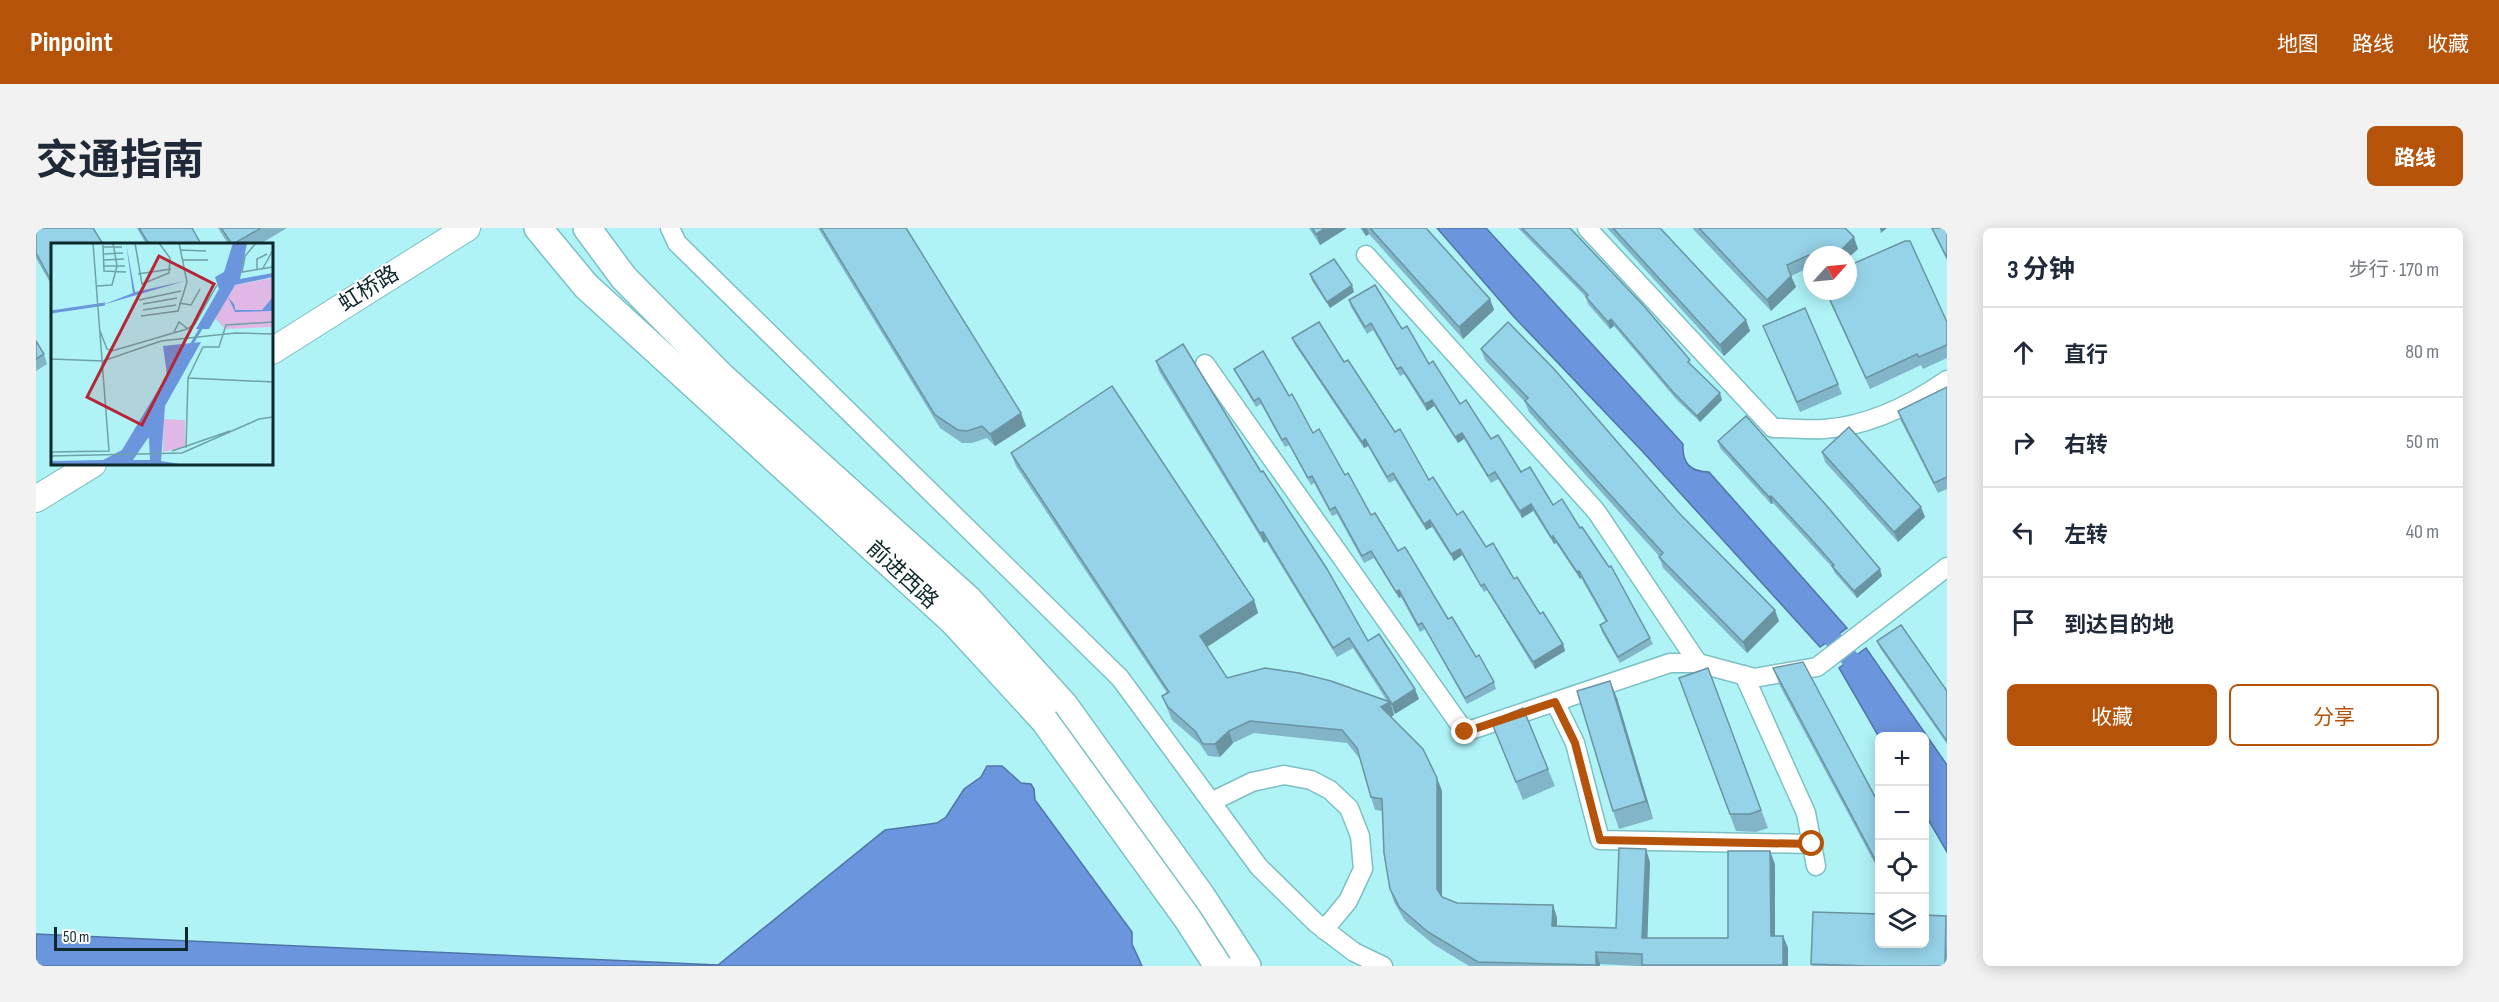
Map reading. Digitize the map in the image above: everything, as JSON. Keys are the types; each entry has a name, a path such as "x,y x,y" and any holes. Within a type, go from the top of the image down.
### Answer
{"main road":[{"name":"前进西路","path":"538,228 586,286 1054,713 1218,966"},
{"name":"前进西路","path":"587,228 624,278 722,378 969,600 1054,713 1203,897 1247,966"}],"street":[{"name":"虹桥路","path":"273,350 467,228"},
{"path":"669,228 677,243 1120,678 1259,867 1324,930 1354,952 1383,966"},
{"path":"1587,228 1773,428 1825,429 1875,419 1930,392 1947,380"},
{"path":"1366,255 1596,511 1698,663"},
{"path":"1205,364 1465,732 1670,663 1698,663 1754,678 1817,667 1947,567"},
{"path":"36,499 91,465"},
{"path":"1744,675 1806,813 1816,866"},
{"path":"1555,702 1575,743 1600,840 1812,844"},
{"path":"1211,802 1252,782 1284,775 1311,780 1330,790 1349,808 1360,836 1363,869 1348,901 1324,930"}],"water":[{"path":"1437,228 1486,228 1683,444 1684,456 1688,465 1702,472 1709,472 1847,628 1820,647 1643,452 1515,318"},
{"path":"1866,648 1924,732 1876,732 1839,668"},
{"path":"1929,739 1947,765 1947,852 1929,821"},
{"path":"987,766 1002,766 1021,783 1031,784 1035,800 1132,932 1132,944 1142,966 36,966 36,934 718,965 885,830 937,823 946,817 964,789 981,777"}],"building":[{"path":"36,228 93,228 102,243 51,243 51,280 36,253"},
{"path":"139,228 192,228 200,243 148,243"},
{"path":"221,228 261,228 235,243 231,243"},
{"path":"821,228 906,228 1021,413 990,434 982,426 967,431 958,430 935,415"},
{"path":"1312,228 1325,228 1316,234"},
{"path":"1370,228 1426,228 1490,299 1459,327"},
{"path":"1522,228 1570,228 1643,305 1690,360 1688,362 1720,393 1697,416 1673,392 1611,319 1608,322 1586,297 1588,295"},
{"path":"1613,228 1660,228 1746,320 1720,345"},
{"path":"1699,228 1845,228 1854,237 1845,246 1803,246 1803,258 1787,265 1791,276 1767,300"},
{"path":"1932,228 1947,228 1947,258"},
{"path":"1905,241 1910,241 1947,322 1947,345 1919,357 1917,354 1866,378 1830,300 1857,300 1857,262"},
{"path":"1334,259 1352,285 1327,302 1310,274"},
{"path":"1375,285 1402,329 1407,326 1429,364 1433,361 1460,404 1466,400 1491,439 1498,435 1521,472 1530,467 1553,505 1562,499 1580,528 1582,527 1609,567 1611,566 1650,638 1618,657 1600,625 1607,621 1579,571 1577,572 1553,536 1551,537 1531,504 1520,511 1495,472 1488,476 1462,433 1455,437 1432,400 1425,404 1401,367 1397,369 1371,323 1365,327 1349,300"},
{"path":"1805,308 1838,384 1797,402 1763,326"},
{"path":"1319,322 1344,362 1348,360 1395,432 1400,429 1429,480 1433,477 1457,515 1463,511 1486,547 1493,543 1514,579 1517,577 1540,614 1543,612 1563,644 1533,662 1484,584 1481,586 1460,549 1451,554 1430,520 1424,524 1393,473 1387,477 1365,439 1362,442 1292,338"},
{"path":"1508,322 1555,370 1678,512 1775,610 1743,642 1659,557 1663,553 1525,401 1528,398 1481,349"},
{"path":"36,341 44,354 36,359"},
{"path":"1183,344 1261,472 1263,471 1327,569 1368,641 1379,634 1415,689 1392,704 1349,638 1333,648 1156,361"},
{"path":"1263,351 1289,396 1292,394 1313,433 1319,429 1345,475 1348,473 1371,515 1375,513 1398,551 1405,547 1448,619 1452,617 1476,657 1479,655 1494,682 1465,698 1422,623 1418,625 1399,590 1396,592 1371,551 1362,556 1335,507 1330,510 1312,476 1308,478 1286,438 1282,440 1259,398 1254,401 1234,369"},
{"path":"1112,386 1254,600 1200,636 1227,678 1265,668 1299,673 1331,681 1390,702 1381,707 1423,749 1437,778 1437,889 1442,897 1457,903 1553,905 1552,926 1616,928 1619,848 1646,849 1642,938 1728,938 1728,851 1770,851 1771,936 1783,936 1783,965 1642,965 1642,954 1596,952 1596,965 1478,962 1428,932 1400,908 1390,889 1384,853 1382,799 1371,797 1357,748 1342,730 1250,721 1229,731 1215,744 1203,744 1195,731 1168,707 1162,696 1169,692 1011,453"},
{"path":"1947,387 1947,477 1934,483 1898,411"},
{"path":"1746,416 1880,569 1854,591 1811,539 1718,441"},
{"path":"1849,427 1921,507 1894,532 1822,452"},
{"path":"1901,625 1947,691 1947,741 1877,641"},
{"path":"1803,662 1875,797 1875,859 1773,668"},
{"path":"1708,668 1761,810 1750,814 1730,814 1679,678"},
{"path":"1610,681 1646,801 1613,811 1577,691"},
{"path":"1523,708 1548,769 1516,782 1491,721"},
{"path":"1813,912 1875,914 1875,948 1929,948 1929,915 1946,916 1945,966 1811,964"}],"waterway":[{"path":"1817,621 1866,677"}],"route":[{"path":"1465,732 1555,702 1575,743 1600,840 1812,844"}]}
